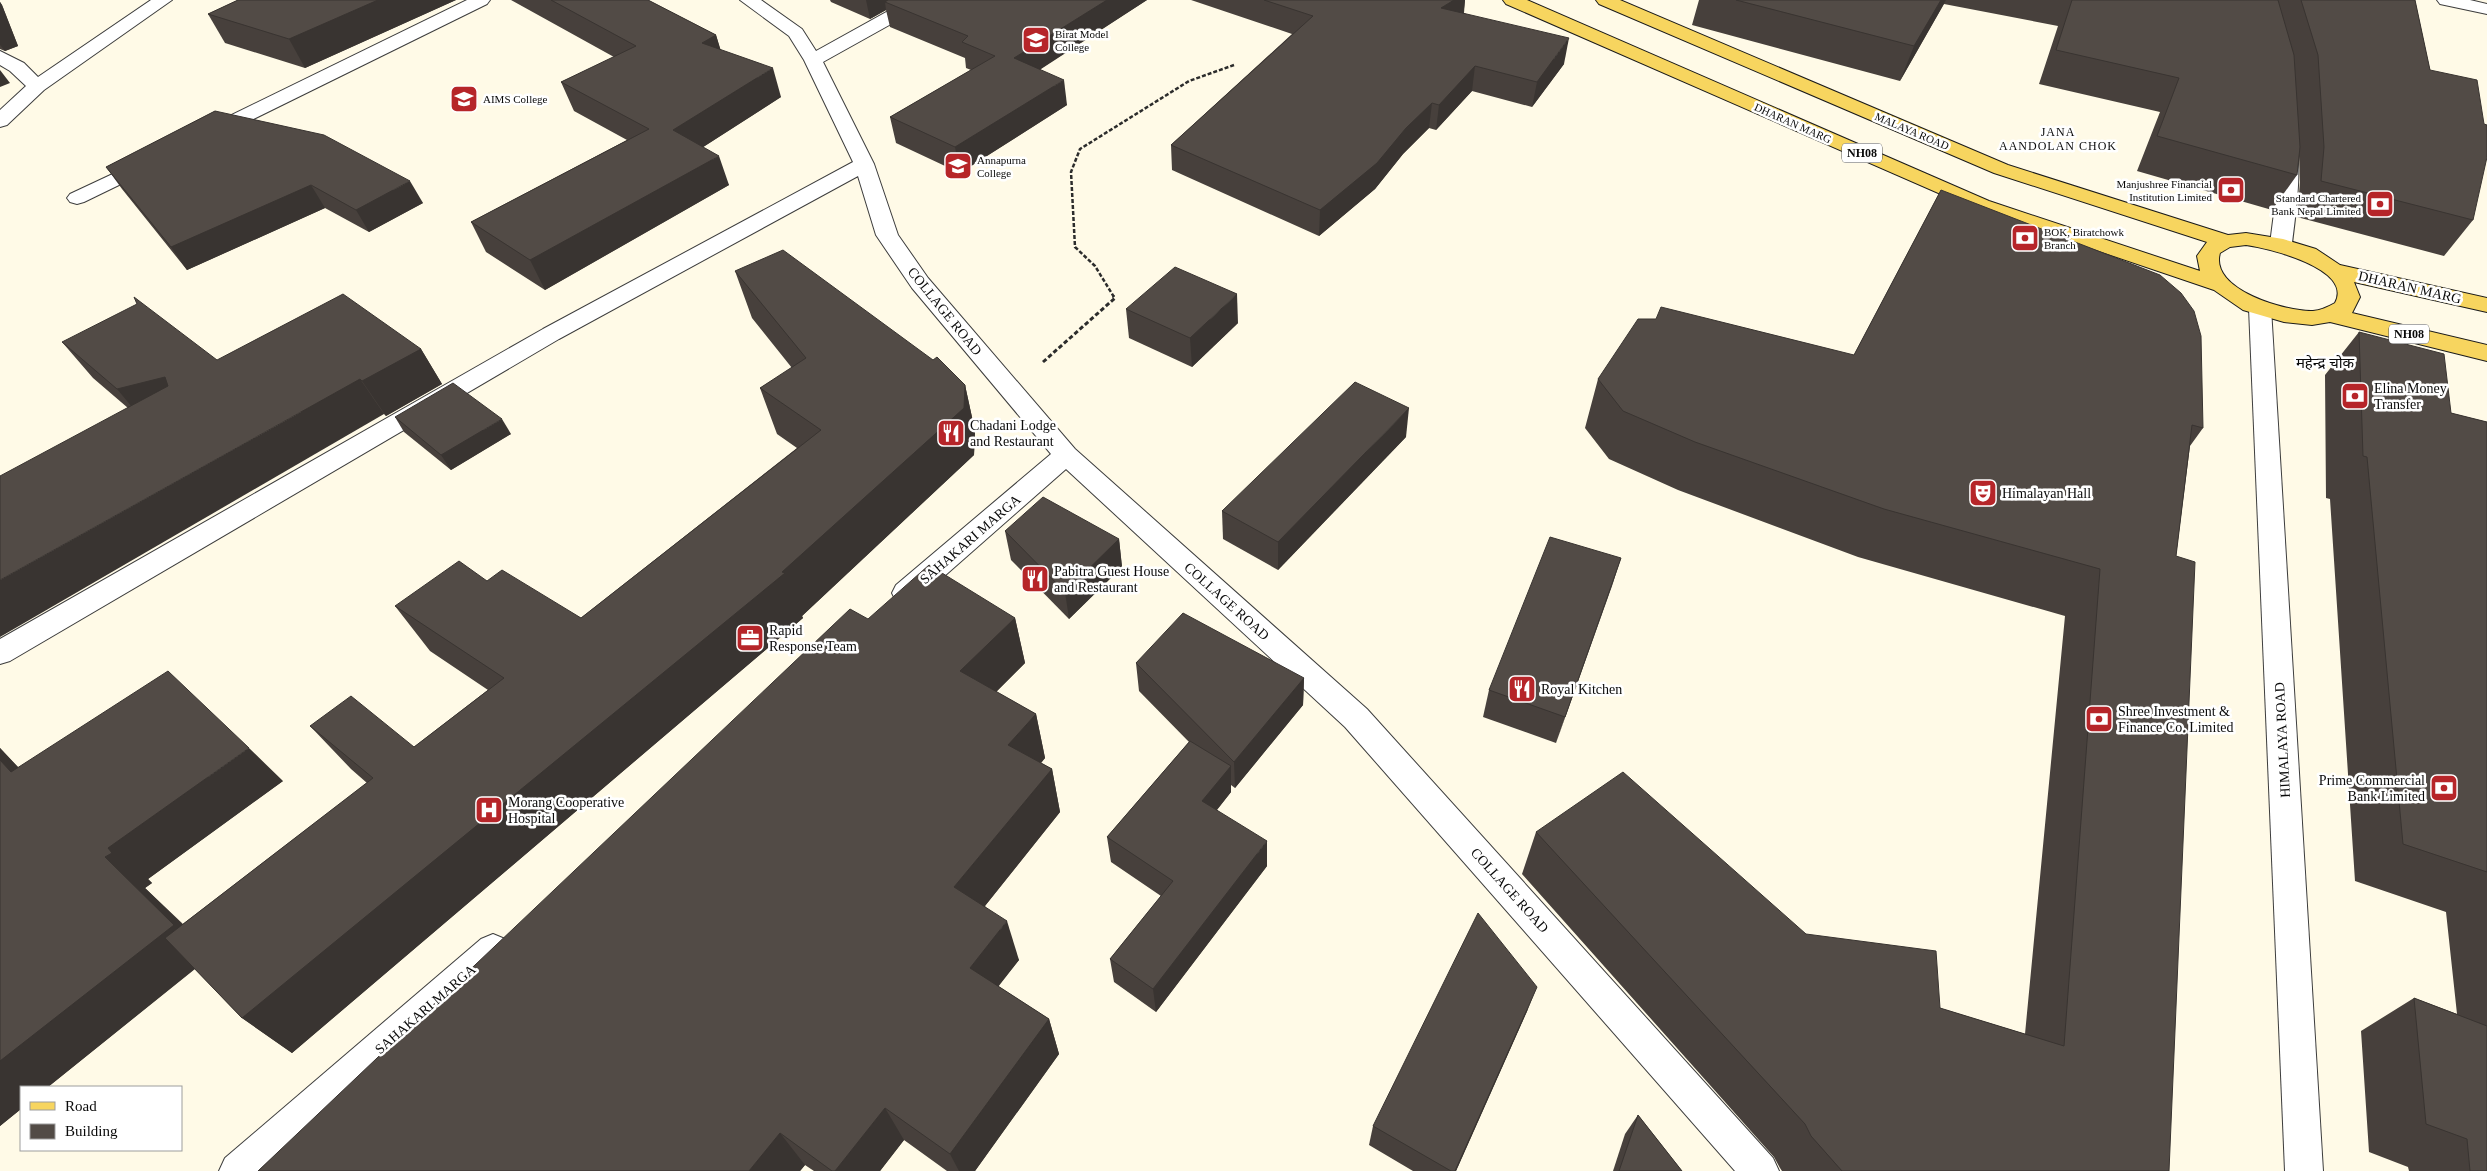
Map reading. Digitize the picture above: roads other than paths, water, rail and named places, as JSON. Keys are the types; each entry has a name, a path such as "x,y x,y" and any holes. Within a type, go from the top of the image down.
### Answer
{"main road":[{"name":"DHARAN MARG","path":"1512,0 1982,205 2220,285"},
{"name":"MALAYA ROAD","path":"1605,0 2002,169 2226,241"},
{"path":"2246,239 2280,244 2315,257 2333,270 2345,284 2349,297 2344,308 2331,315 2310,318 2285,316 2238,298 2220,285 2210,271 2207,258 2213,248 2226,241 2246,239"},
{"name":"DHARAN MARG","path":"2333,270 2487,305"},
{"name":"NH08","path":"2331,315 2487,353"}],"street":[{"path":"0,121 37,86 162,0"},
{"path":"191,142 482,0"},
{"name":"COLLAGE ROAD","path":"749,0 796,33 814,60 864,164 887,236 920,283 1066,455 1356,718 1760,1171"},
{"path":"814,60 921,0"},
{"path":"2446,0 2487,9"},
{"path":"0,57 17,67 37,86"},
{"path":"2280,244 2288,182 2286,136"},
{"path":"77,198 165,155"},
{"path":"0,652 551,334 864,164"},
{"name":"HIMALAYA ROAD","path":"2260,308 2304,1171"},
{"name":"SAHAKARI MARGA","path":"885,612 1066,455"},
{"name":"SAHAKARI MARGA","path":"238,1171 516,930"}],"place":[{"name":"Birat Model College","path":"1036,40"},
{"name":"AIMS College","path":"464,99"},
{"name":"Annapurna College","path":"958,166"},
{"name":"Manjushree Financial Institution Limited","path":"2231,190"},
{"name":"Standard Chartered Bank Nepal Limited","path":"2380,204"},
{"name":"BOK, Biratchowk Branch","path":"2025,238"},
{"name":"Elina Money Transfer","path":"2355,396"},
{"name":"Chadani Lodge and Restaurant","path":"951,433"},
{"name":"Himalayan Hall","path":"1983,493"},
{"name":"Pabitra Guest House and Restaurant","path":"1035,579"},
{"name":"Rapid Response Team","path":"750,638"},
{"name":"Royal Kitchen","path":"1522,689"},
{"name":"Shree Investment & Finance Co. Limited","path":"2099,719"},
{"name":"Prime Commercial Bank Limited","path":"2444,788"},
{"name":"Morang Cooperative Hospital","path":"489,810"}],"district":[{"name":"JANA AANDOLAN CHOK","path":"2058,139"},
{"name":"महेन्द्र चोक","path":"2325,363"}]}
